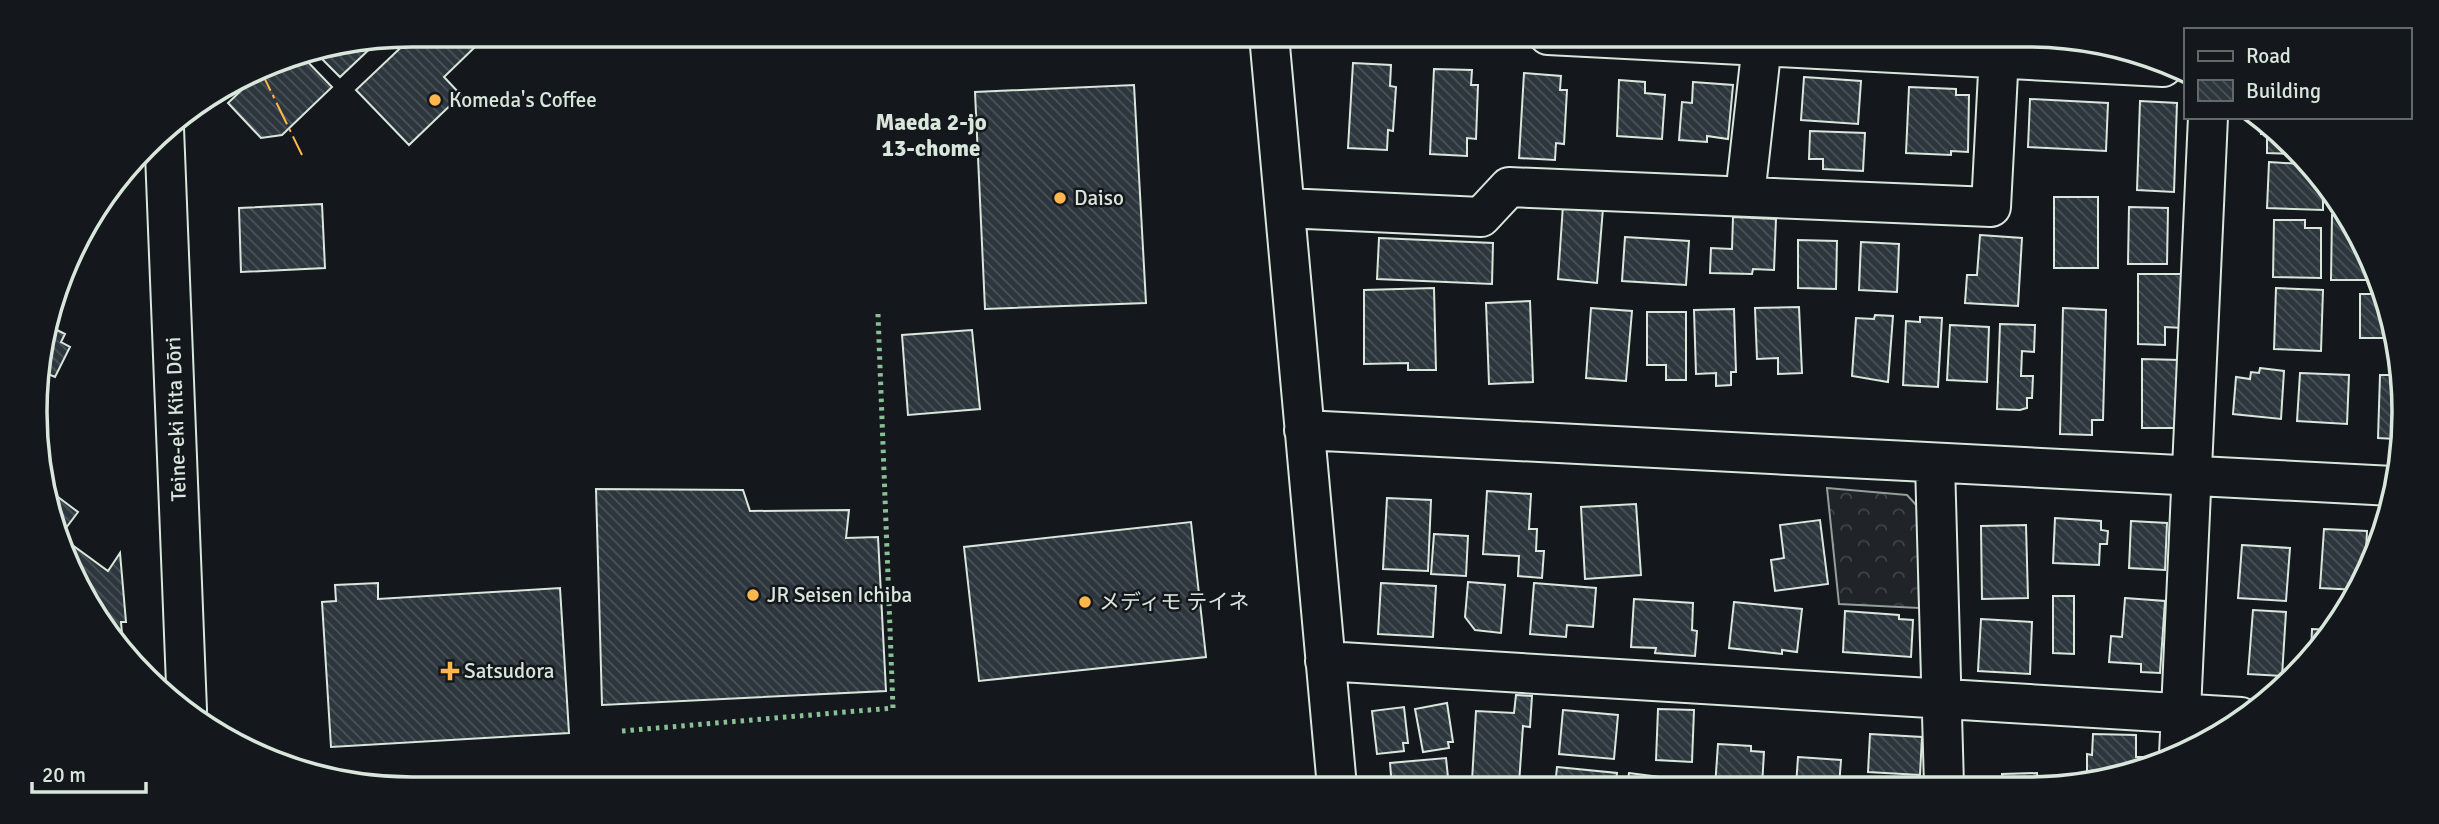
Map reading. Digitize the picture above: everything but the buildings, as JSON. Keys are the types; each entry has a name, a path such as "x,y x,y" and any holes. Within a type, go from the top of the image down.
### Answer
{"street":[{"path":"1270,47 1336,777"},
{"path":"1745,196 1762,47"},
{"path":"1285,208 1481,217 1508,187 1991,207 1999,47"},
{"path":"2007,47 2130,63"},
{"path":"2179,743 2208,119"},
{"name":"Teine-eki Kita Dōri","path":"165,145 187,698"},
{"path":"1304,430 2193,478 2384,486"},
{"path":"1935,464 1944,777"},
{"path":"1325,661 2228,716"}],"green space":[{"path":"1827,488 1907,495 1918,507 1919,608 1839,604"}],"hedge":[{"path":"622,731 893,708 878,314"}],"power":[{"path":"265,79 302,155"}],"place":[{"name":"Komeda's Coffee","path":"435,100"},
{"name":"Daiso","path":"1060,198"},
{"name":"JR Seisen Ichiba","path":"753,595"},
{"name":"メディモ テイネ","path":"1085,602"},
{"name":"Satsudora","path":"450,671"}],"district":[{"name":"Maeda 2-jo 13-chome","path":"931,135"}]}
